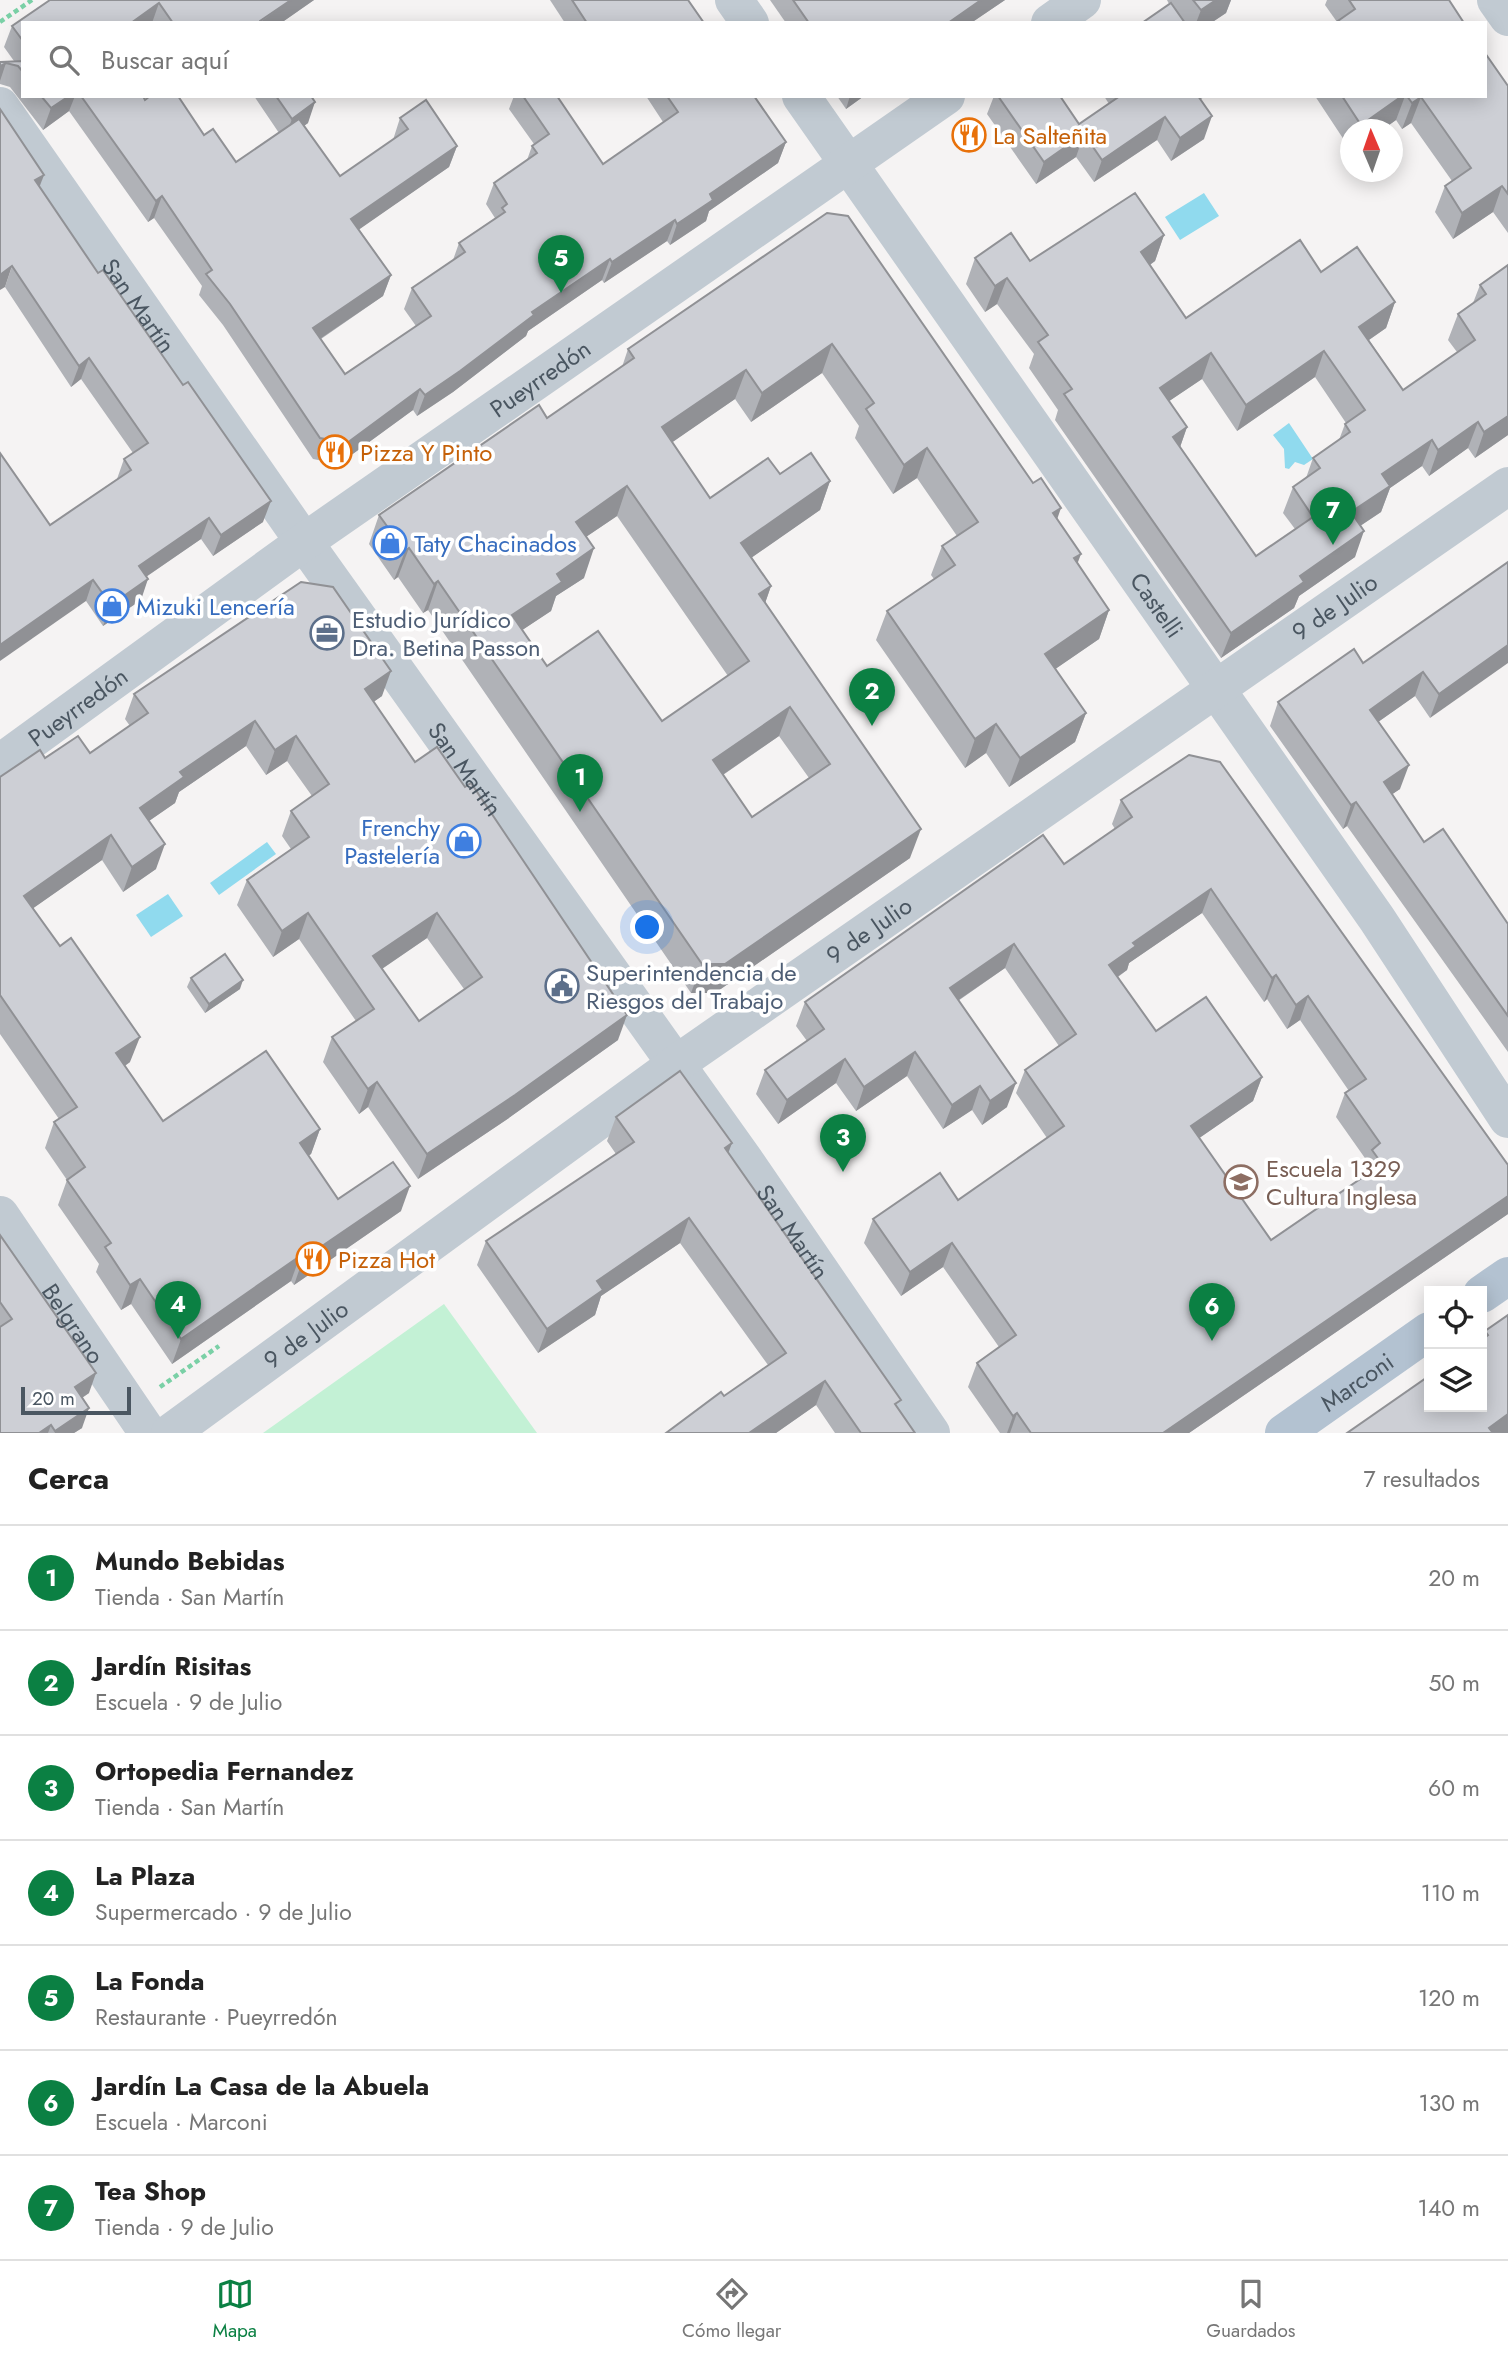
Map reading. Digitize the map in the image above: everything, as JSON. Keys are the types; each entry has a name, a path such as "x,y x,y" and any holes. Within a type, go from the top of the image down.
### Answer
{"main road":[{"path":"1487,1291 1508,1276"},
{"name":"Marconi","path":"1284,1433 1424,1335"}],"street":[{"path":"734,0 749,21"},
{"path":"1053,21 1082,0"},
{"path":"1496,0 1508,18"},
{"name":"Castelli","path":"803,98 1377,919 1508,1119"},
{"name":"Pueyrredón","path":"0,763 304,542 943,98"},
{"name":"San Martín","path":"0,106 304,542 676,1063 931,1433"},
{"name":"9 de Julio","path":"170,1433 676,1063 1508,486"},
{"name":"Belgrano","path":"0,1215 148,1433"}],"path":[{"path":"0,22 32,0"}],"green space":[{"path":"444,1304 537,1433 263,1433"}],"water":[{"path":"1204,193 1219,216 1180,240 1165,217"},
{"path":"1289,423 1313,459 1304,465 1295,462 1289,469 1285,468 1284,449 1273,435"},
{"path":"267,842 276,854 219,895 210,883"},
{"path":"168,894 183,916 151,937 136,915"}],"building":[{"path":"50,0 291,0 260,21 172,21 159,3 134,21 21,21 21,38 12,26"},
{"path":"572,0 688,0 703,21 586,21"},
{"path":"793,0 981,0 951,21 808,21"},
{"path":"1193,0 1216,0 1201,10"},
{"path":"1349,0 1449,0 1463,21 1338,21 1355,9"},
{"path":"1171,3 1184,21 1145,21"},
{"path":"1487,56 1508,86 1508,194 1502,186 1462,213 1445,186 1471,168 1422,98 1487,98"},
{"path":"21,61 21,70 6,63 0,66 0,62"},
{"path":"43,98 66,98 51,108"},
{"path":"82,98 179,98 204,135 213,129 236,162 299,119 340,176 408,129 400,118 426,100 457,146 351,219 391,275 313,328 345,374 431,316 412,288 465,252 459,243 505,212 502,208 507,204 494,183 537,153 532,146 549,134 524,98 558,98 603,164 678,112 668,98 755,98 786,142 710,194 713,200 677,224 675,220 612,262 610,259 532,312 534,315 460,371 425,395 420,389 347,443 320,438 230,304 206,274 212,270 162,196 156,201"},
{"path":"277,98 312,98 315,102 292,119"},
{"path":"999,98 1061,98 1079,124 1117,98 1199,98 1212,116 1180,138 1165,117 1102,160 1084,134 1044,162"},
{"path":"1343,98 1399,98 1369,119 1357,119"},
{"path":"0,109 44,175 35,180 98,273 103,270 183,385 188,382 271,501 221,535 209,518 139,566 148,579 111,605 93,580 0,645 0,453 50,525 131,470 124,459 148,443 89,358 79,366 12,266 0,275"},
{"path":"1135,193 1164,235 1141,252 1186,318 1300,240 1321,272 1357,247 1395,302 1359,327 1403,390 1475,340 1458,314 1486,294 1480,285 1508,265 1508,416 1484,432 1478,422 1438,450 1432,440 1382,474 1390,486 1351,512 1364,531 1300,576 1304,582 1231,633 1064,394 1072,389 1038,342 1048,335 1007,278 995,286 975,258 1011,233 1030,261","holes":["1324,351 1365,410 1345,424 1350,432 1313,458 1320,468 1293,487 1313,517 1256,556 1173,437 1187,427 1160,388 1211,353 1246,405"]},
{"path":"827,213 848,216 1033,483 1041,478 1061,508 1053,513 1081,554 1074,558 1109,610 1045,654 1086,713 1020,758 996,724 975,739 887,611 955,565 942,546 978,522 927,448 904,465 866,409 874,403 832,344 762,393 746,370 662,427 710,498 768,458 780,474 811,453 830,481 741,543 771,586 759,594 921,829 725,964 702,964 438,581 434,584 409,548 405,551 379,515 539,405 547,418 634,358 628,349","holes":["627,486 749,661 662,721 598,631 547,666 512,615 562,582 557,574 594,548 576,522","790,707 830,764 752,817 713,760"]},
{"path":"1508,562 1508,645 1439,694 1423,672 1370,710 1409,765 1384,782 1424,842 1443,829 1508,924 1508,1016 1356,802 1351,805 1278,702 1354,649 1363,663"},
{"path":"301,582 333,587 391,671 365,689 415,762 437,747 465,787 471,783 627,1015 427,1154 377,1082 368,1089 332,1037 374,1009 308,913 282,931 247,880 309,837 291,811 329,784 296,736 275,750 255,721 180,772 184,777 140,808 165,844 132,867 111,835 24,896 60,946 71,938 140,1037 116,1053 163,1121 266,1051 320,1129 300,1143 338,1199 393,1162 410,1186 303,1259 300,1256 181,1339 140,1279 130,1285 105,1247 111,1243 67,1180 85,1167 54,1122 77,1107 0,995 0,777 40,750 45,758 78,736 90,753 148,713 134,694","holes":["437,913 482,977 419,1021 373,956"]},
{"path":"1189,755 1220,762 1508,1165 1508,1196 1163,1433 1031,1433 1017,1413 1013,1416 977,1363 1016,1335 952,1243 910,1272 873,1219 940,1173 958,1200 1064,1126 1025,1070 1076,1034 1014,944 950,988 1016,1083 990,1101 980,1086 952,1105 915,1052 864,1087 845,1059 787,1100 765,1070 824,1029 805,1002 1043,835 1064,864 1132,817 1121,800","holes":["1211,889 1272,978 1276,975 1296,1005 1308,996 1366,1079 1345,1093 1380,1143 1372,1150 1382,1164 1271,1240 1191,1126 1262,1077 1206,997 1156,1031 1109,965 1136,946 1133,943"]},
{"path":"225,954 243,980 209,1004 191,978"},
{"path":"680,1071 732,1143 725,1148 901,1400 895,1404 915,1433 861,1433 825,1381 749,1433 666,1433 721,1392 724,1396 786,1353 689,1218 597,1281 603,1290 547,1329 486,1241 634,1142 616,1117"},
{"path":"0,1235 96,1373 75,1387 89,1408 55,1431 51,1425 39,1433 0,1433 0,1327 12,1319 0,1302"},
{"path":"1508,1315 1508,1414 1489,1428 1493,1433 1347,1433 1424,1379 1424,1412 1487,1412 1487,1330"}],"place":[{"name":"La Salteñita","path":"969,135"},
{"name":"La Fonda","path":"561,293"},
{"name":"Pizza Y Pinto","path":"335,452"},
{"name":"Taty Chacinados","path":"390,543"},
{"name":"Tea Shop","path":"1333,545"},
{"name":"Mizuki Lencería","path":"112,606"},
{"name":"Estudio Jurídico Dra. Betina Passon","path":"327,633"},
{"name":"Jardín Risitas","path":"872,726"},
{"name":"Mundo Bebidas","path":"580,812"},
{"name":"Frenchy Pastelería","path":"464,841"},
{"name":"Superintendencia de Riesgos del Trabajo","path":"562,986"},
{"name":"Ortopedia Fernandez","path":"843,1172"},
{"name":"Escuela 1329 Cultura Inglesa","path":"1241,1182"},
{"name":"Pizza Hot","path":"313,1259"},
{"name":"La Plaza","path":"178,1339"},
{"name":"Jardín La Casa de la Abuela","path":"1212,1341"}]}
